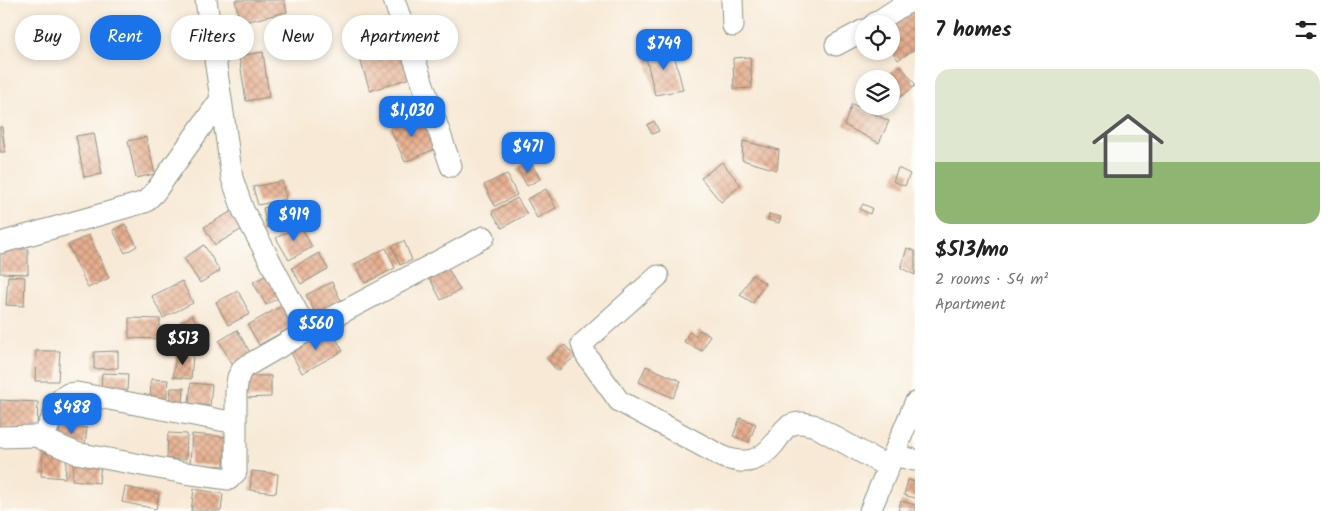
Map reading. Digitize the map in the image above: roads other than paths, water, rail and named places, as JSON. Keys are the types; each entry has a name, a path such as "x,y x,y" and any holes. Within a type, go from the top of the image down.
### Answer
{"street":[{"path":"206,0 232,178 243,210 307,331"},
{"path":"394,0 451,166"},
{"path":"732,0 733,26"},
{"path":"888,15 915,0"},
{"path":"836,45 855,35"},
{"path":"0,243 145,202 155,192 221,99"},
{"path":"0,437 36,436 76,453 229,479 236,472 236,392 238,377 243,368 307,331 484,237"},
{"path":"658,276 582,344 586,355 619,401 725,458 739,461 752,460 762,456 775,444 782,431 791,425 800,423 813,426 890,461 915,460"},
{"path":"42,439 62,398 68,394 77,393 236,423"},
{"path":"870,511 915,403"}]}
